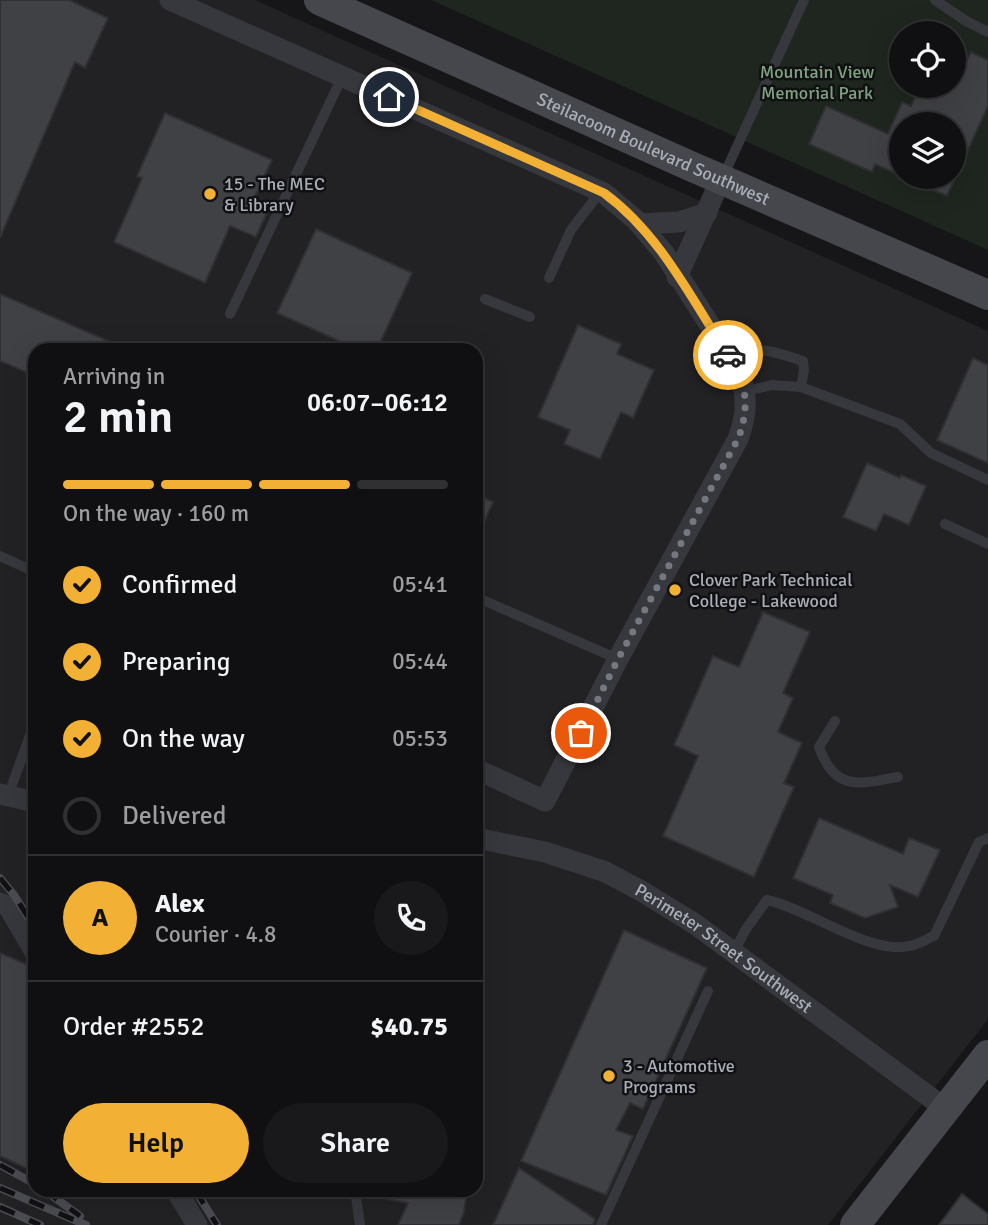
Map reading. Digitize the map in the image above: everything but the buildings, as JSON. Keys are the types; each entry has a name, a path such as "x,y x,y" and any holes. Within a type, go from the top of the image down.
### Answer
{"main road":[{"name":"Steilacoom Boulevard Southwest","path":"319,0 988,295"},
{"path":"855,1225 988,1055"}],"street":[{"path":"170,0 600,192 623,207 664,253 729,356 746,391 744,422 734,448 618,659 545,801 483,772"},
{"path":"677,277 721,179"},
{"path":"640,224 678,222 707,213"},
{"path":"4,795 28,800"},
{"name":"Perimeter Street Southwest","path":"483,839 545,852 606,872 695,923 946,1109"},
{"path":"0,903 8,906 28,940"},
{"path":"180,1197 197,1225"}],"lane":[{"path":"721,179 804,0"},
{"path":"935,0 988,32"},
{"path":"230,314 342,76"},
{"path":"549,278 570,230 600,192"},
{"path":"485,299 530,317"},
{"path":"729,356 743,349 765,350 803,361 801,387"},
{"path":"746,391 772,385 801,387 900,424 931,453 988,480"},
{"path":"945,524 988,544"},
{"path":"0,556 28,569"},
{"path":"483,600 618,659"},
{"path":"835,721 820,747 827,767 842,779 859,784 898,777"},
{"path":"4,795 28,738"},
{"path":"734,952 746,929 767,900 785,904 871,944 908,947 934,936 979,842 988,838"},
{"path":"601,1225 708,990"},
{"path":"356,1197 360,1225"}],"shaded area":[{"name":"Clover Park Technical College - Lakewood","path":"0,0 255,0 988,331 988,1019 828,1225 0,1225"}],"green space":[{"name":"Mountain View Memorial Park","path":"431,0 988,0 988,250"}],"railway":[{"path":"0,878 28,917"},
{"path":"0,1165 28,1180"},
{"path":"0,1188 86,1225"},
{"path":"54,1197 80,1216"},
{"path":"199,1197 217,1225"},
{"path":"0,1207 40,1225"}],"way so far":[{"path":"581,733 618,659 738,439 747,405 746,391 736,366 728,355"}],"place":[{"name":"15 - The MEC & Library","path":"210,194"},
{"name":"Clover Park Technical College - Lakewood","path":"675,590"},
{"name":"3 - Automotive Programs","path":"609,1076"}],"route":[{"path":"389,97 604,193 623,207 664,253 728,355"}]}
